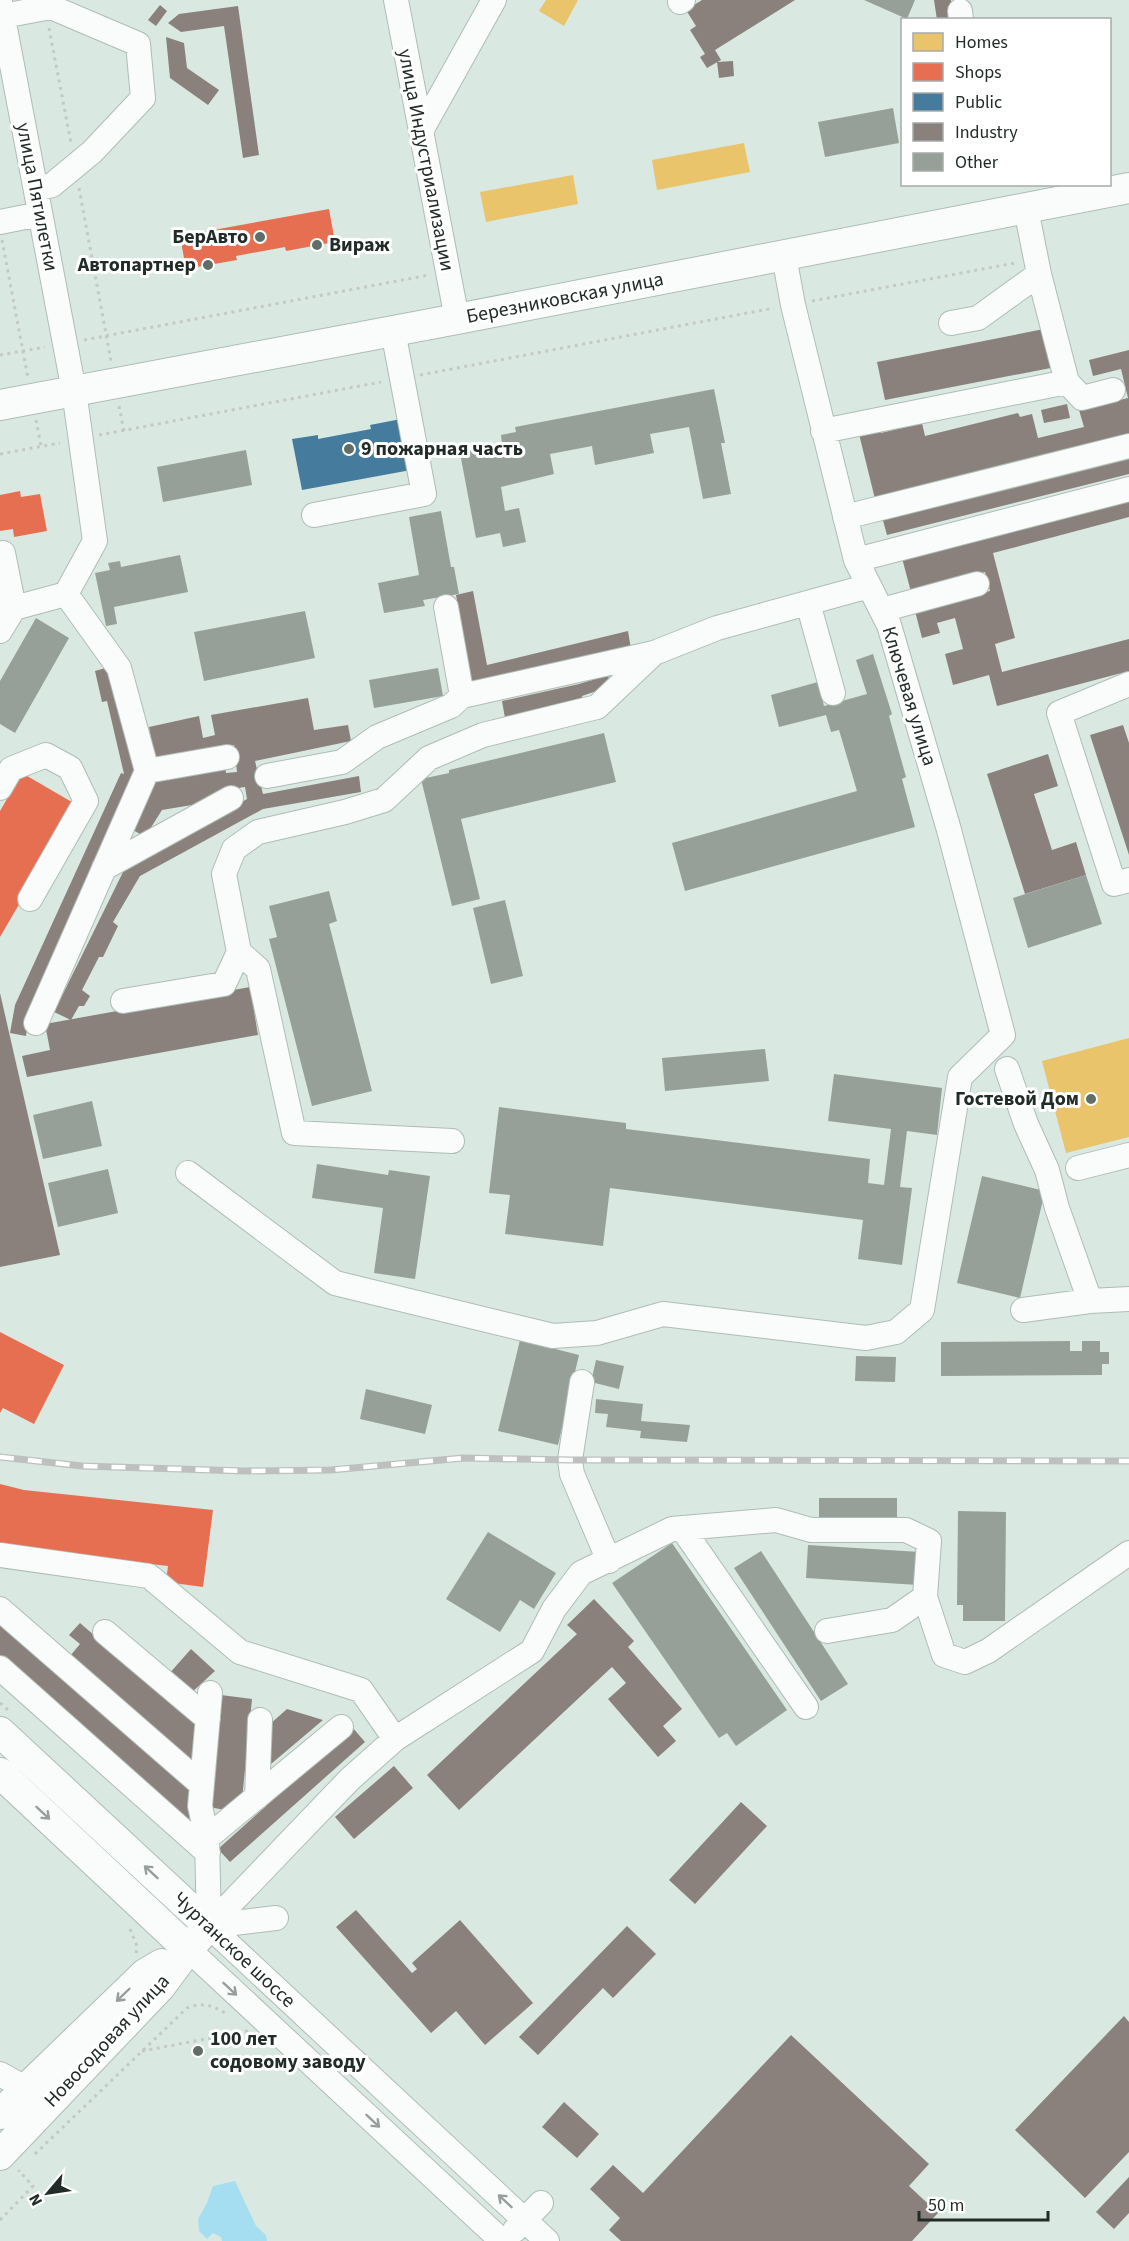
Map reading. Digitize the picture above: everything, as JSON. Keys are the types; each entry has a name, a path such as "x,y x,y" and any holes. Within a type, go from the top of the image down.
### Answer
{"main road":[{"name":"Березниковская улица","path":"0,405 1026,209 1085,191 1129,188"},
{"name":"Чуртанское шоссе","path":"0,1732 209,1926"},
{"name":"Чуртанское шоссе","path":"0,1773 188,1949"},
{"path":"188,1949 209,1926"},
{"name":"Новосодовая улица","path":"0,2114 13,2081 145,1974 188,1949"},
{"name":"Новосодовая улица","path":"13,2159 160,1987 188,1949"}],"street":[{"name":"улица Индустриализации","path":"396,0 457,319"},
{"path":"421,131 494,0"},
{"path":"1,9 51,7 138,44 143,98 92,152 52,186 36,189"},
{"name":"улица Пятилетки","path":"1,9 8,89 36,189 74,391 95,541 66,594"},
{"path":"1026,209 1037,266 1067,382 1082,398 1113,390"},
{"path":"0,222 40,214"},
{"name":"Ключевая улица","path":"188,1173 335,1282 553,1336 597,1333 663,1314 866,1338 896,1332 922,1310 960,1077 1003,1035 949,830 890,625 856,560 793,305 784,256"},
{"path":"951,324 978,318 1037,266"},
{"path":"314,515 424,495 393,331"},
{"path":"823,431 1067,382"},
{"path":"845,517 1129,446"},
{"path":"856,560 1129,489"},
{"path":"0,632 7,609 3,553"},
{"path":"882,610 977,584"},
{"path":"267,776 342,762 376,737 451,706 462,696 654,653 717,628 869,586"},
{"path":"7,609 66,594 119,668 147,771 36,1023"},
{"path":"808,603 833,693"},
{"path":"446,607 462,696"},
{"path":"123,1001 224,984 239,952 224,874 234,849 258,832 345,812 384,800 429,758 483,735 597,707 654,653"},
{"path":"1129,684 1059,713 1114,884 1129,880"},
{"path":"4,773 46,755 70,768 87,801 30,899"},
{"path":"147,771 227,757"},
{"path":"104,868 231,798"},
{"path":"239,952 258,969 294,1133 452,1141"},
{"path":"1007,1069 1026,1124 1047,1170 1057,1208 1090,1301"},
{"path":"1078,1168 1129,1155"},
{"path":"1023,1311 1090,1301 1129,1299"},
{"path":"582,1382 570,1460 572,1474 609,1561"},
{"path":"209,1926 350,1779 395,1739 532,1651 554,1609 581,1573 672,1529 776,1520 811,1530 906,1530 929,1542 925,1597 944,1656 965,1662 988,1651 1129,1552"},
{"path":"682,1528 806,1707"},
{"path":"0,1555 149,1575 240,1652 362,1690 395,1739"},
{"path":"827,1631 892,1620 925,1597"},
{"path":"0,1609 202,1785"},
{"path":"105,1632 207,1719"},
{"path":"0,1668 208,1845"},
{"path":"209,1926 208,1845 200,1806 210,1693"},
{"path":"257,1797 260,1720"},
{"path":"208,1845 257,1797 341,1727"},
{"path":"209,1926 276,1918"},
{"name":"Чуртанское шоссе","path":"209,1926 533,2212 548,2241"},
{"name":"Чуртанское шоссе","path":"188,1949 504,2241"},
{"path":"504,2241 533,2212"}],"path":[{"path":"45,8 124,431"},
{"path":"0,229 41,446"},
{"path":"0,454 793,305 1037,266"},
{"path":"0,355 448,272"},
{"path":"127,1923 134,1934 137,1946 135,1955"},
{"path":"35,2155 140,2051 188,2008 196,2004 208,2004 232,2020"},
{"path":"140,2051 250,2030 244,2028"},
{"path":"0,2220 33,2186 19,2171 13,2159"}],"water":[{"path":"235,2181 256,2226 266,2235 267,2241 222,2241 221,2237 213,2233 207,2239 199,2231 198,2219 213,2186"}],"building: Homes":[{"path":"546,0 578,0 564,26 539,11"},
{"path":"744,143 750,172 657,190 652,160"},
{"path":"573,175 578,204 486,222 480,192"},
{"name":"Гостевой Дом","path":"1129,1038 1129,1137 1066,1153 1042,1061"}],"building: Shops":[{"path":"329,209 335,242 286,251 285,247 236,256 237,260 186,269 180,236"},
{"path":"20,491 21,497 40,494 47,531 14,537 13,529 0,531 0,495"},
{"path":"22,773 77,805 0,937 0,811"},
{"path":"0,1332 64,1365 34,1424 3,1408 0,1413"},
{"path":"0,1484 24,1490 213,1510 203,1587 166,1582 168,1566 0,1547"}],"building: Public":[{"path":"401,419 411,470 302,490 292,439 318,435 318,439 371,429 370,425"}],"building: Industry":[{"path":"702,0 795,0 715,50 721,60 707,68 700,57 705,54 690,30 696,26 686,10"},
{"path":"934,0 951,0 954,18 937,18"},
{"path":"160,5 167,11 156,26 148,20"},
{"path":"238,6 259,155 243,158 224,26 181,32 168,23 179,14"},
{"path":"166,37 184,43 187,68 219,90 208,105 170,78"},
{"path":"733,61 734,76 719,78 717,62"},
{"path":"1049,328 1056,367 885,400 877,362"},
{"path":"1129,350 1129,437 875,499 859,434 880,429 881,433 922,423 925,436 1018,413 1020,417 1032,414 1038,438 1084,427 1079,410 1128,398 1121,369 1093,376 1089,360"},
{"path":"1067,404 1070,418 1044,423 1041,410"},
{"path":"1129,455 1129,474 887,535 882,517"},
{"path":"1129,499 1129,517 993,553 1015,638 995,644 1002,672 1129,639 1129,671 997,706 989,675 953,685 945,654 963,649 955,618 937,623 940,633 922,638 915,611 990,591 985,572 911,592 902,558"},
{"path":"473,591 487,665 628,631 631,649 472,684 456,595"},
{"path":"109,667 141,772 28,1022 26,1036 10,1033 15,1005 121,773 124,774 107,701 102,702 95,671"},
{"path":"608,675 611,686 582,696 583,701 505,718 502,701 579,684"},
{"path":"308,698 314,730 348,725 351,741 255,761 263,794 359,776 361,792 263,809 140,876 113,922 118,926 103,957 99,957 82,990 90,996 84,1006 79,1006 71,1020 54,1012 126,866 247,799 245,787 217,791 198,804 162,810 145,837 133,830 154,779 225,766 226,773 237,772 234,745 155,760 149,727 199,716 203,738 215,735 211,715"},
{"path":"1123,725 1129,743 1129,855 1090,735"},
{"path":"1048,754 1058,786 1034,794 1052,850 1076,842 1086,875 1025,894 987,774"},
{"path":"250,987 258,1035 27,1077 22,1056 50,1050 45,1024"},
{"path":"0,993 60,1255 0,1267"},
{"path":"594,1599 634,1641 628,1647 682,1709 663,1726 676,1741 658,1757 608,1699 626,1683 612,1667 459,1810 427,1775 577,1634 567,1625"},
{"path":"0,1619 191,1790 193,1811 186,1826 0,1659"},
{"path":"80,1623 199,1726 193,1762 70,1656 80,1644 69,1635"},
{"path":"191,1649 215,1671 190,1694 168,1675"},
{"path":"221,1695 252,1699 242,1800 225,1810 209,1807"},
{"path":"287,1709 323,1720 271,1764 270,1724"},
{"path":"353,1728 365,1742 230,1862 218,1849"},
{"path":"394,1766 413,1788 354,1839 335,1817"},
{"path":"741,1802 767,1826 695,1904 669,1880"},
{"path":"356,1910 412,1973 417,1969 412,1963 460,1920 533,2003 485,2045 456,2011 431,2033 336,1927"},
{"path":"627,1926 656,1954 613,1998 603,1988 538,2055 519,2037"},
{"path":"1124,2016 1129,2022 1129,2152 1085,2198 1015,2130"},
{"path":"791,2035 929,2164 909,2186 938,2213 912,2241 621,2241 609,2230 620,2218 590,2189 613,2165 643,2193"},
{"path":"564,2102 599,2134 577,2158 542,2127"},
{"path":"1129,2177 1129,2213 1114,2229 1096,2212"}],"building: Other":[{"path":"864,0 915,0 907,18"},
{"path":"893,108 899,143 825,157 818,122"},
{"path":"714,389 725,443 721,443 731,494 703,499 689,427 650,434 654,453 595,465 592,446 550,454 554,474 501,487 505,511 519,508 526,542 503,547 500,533 476,538 460,453 502,444 501,435 516,432 515,427"},
{"path":"246,450 252,485 163,502 157,467"},
{"path":"441,511 451,567 454,567 459,594 423,600 425,606 384,613 378,583 419,575 409,517"},
{"path":"180,555 188,592 114,607 117,624 106,626 95,573 110,570 108,563 120,561 121,567"},
{"path":"305,611 315,658 204,681 194,632"},
{"path":"36,618 69,638 15,733 0,724 0,681"},
{"path":"873,654 892,714 889,716 906,777 902,779 915,827 685,891 672,843 857,791 839,730 831,732 826,715 779,727 771,695 818,682 824,706 867,694 856,660"},
{"path":"438,668 443,696 374,708 369,680"},
{"path":"604,733 616,782 461,819 480,899 452,906 421,779 449,773 449,770"},
{"path":"1086,875 1102,924 1028,948 1013,898"},
{"path":"329,891 337,921 329,924 372,1091 312,1106 269,939 277,937 269,906"},
{"path":"505,900 523,976 491,984 473,908"},
{"path":"765,1049 769,1081 665,1091 662,1058"},
{"path":"834,1074 942,1088 937,1135 907,1131 900,1187 912,1188 902,1265 858,1259 863,1220 610,1188 603,1246 505,1234 510,1195 489,1193 499,1107 626,1123 626,1129 870,1159 868,1183 884,1185 891,1129 828,1121"},
{"path":"92,1101 102,1146 43,1159 33,1115"},
{"path":"317,1164 388,1175 389,1170 430,1176 415,1279 374,1273 383,1208 312,1198"},
{"path":"108,1169 118,1213 58,1227 48,1183"},
{"path":"982,1176 1045,1191 1020,1298 957,1283"},
{"path":"520,1340 579,1355 558,1445 498,1431"},
{"path":"1070,1341 1070,1351 1082,1351 1082,1341 1100,1341 1100,1352 1109,1352 1109,1364 1102,1364 1102,1375 941,1376 941,1342"},
{"path":"856,1356 896,1357 895,1382 855,1381"},
{"path":"596,1360 624,1366 619,1389 591,1382"},
{"path":"366,1389 432,1405 425,1434 360,1419"},
{"path":"596,1399 643,1404 641,1421 690,1425 687,1442 640,1438 641,1431 606,1427 608,1414 595,1413"},
{"path":"819,1498 897,1498 897,1517 819,1517"},
{"path":"958,1511 1006,1512 1005,1621 963,1621 963,1605 957,1605"},
{"path":"488,1532 556,1573 534,1609 520,1600 500,1632 446,1599"},
{"path":"672,1543 787,1710 736,1746 727,1733 719,1738 612,1583"},
{"path":"808,1545 920,1552 918,1585 806,1578"},
{"path":"761,1551 848,1684 821,1701 734,1568"}],"railway":[{"path":"0,1457 82,1466 244,1471 331,1470 463,1458 1129,1461"}],"place":[{"name":"БерАвто","path":"260,237"},
{"name":"Вираж","path":"317,245"},
{"name":"Автопартнер","path":"208,265"},
{"name":"9 пожарная часть","path":"349,449"},
{"name":"Гостевой Дом","path":"1091,1099"},
{"name":"100 лет содовому заводу","path":"198,2051"}]}
